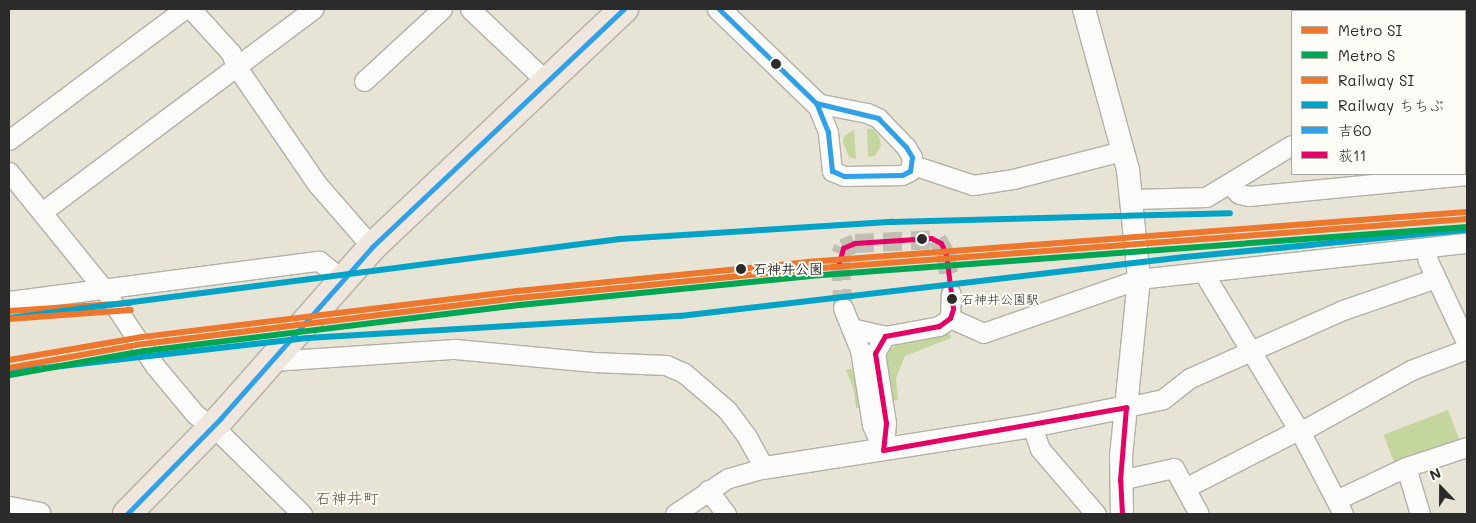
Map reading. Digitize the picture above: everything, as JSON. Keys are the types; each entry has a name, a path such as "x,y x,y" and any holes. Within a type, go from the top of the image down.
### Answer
{"main road":[{"path":"126,514 211,427 372,247 548,83 624,9"}],"street":[{"path":"9,140 184,9"},
{"path":"191,9 231,53 236,66 317,184 372,247"},
{"path":"42,212 313,9"},
{"path":"364,80 442,9"},
{"path":"470,9 548,83"},
{"path":"719,9 816,103 828,132 830,165 838,175 902,175 913,165"},
{"path":"1084,9 1133,199 1139,278 1120,480 1122,514"},
{"path":"816,103 867,113 878,118 906,147 913,165"},
{"path":"1133,199 1206,198 1291,146"},
{"path":"913,165 973,185 1014,179 1122,151"},
{"path":"9,172 103,288 155,366 195,414 302,514"},
{"path":"1229,184 1239,194 1249,196 1457,175"},
{"path":"950,318 983,333 1139,278 1467,243"},
{"path":"1425,248 1436,278 1467,344"},
{"path":"9,301 319,261 343,280"},
{"path":"1202,272 1298,430 1340,507 1406,467 1467,447"},
{"path":"675,514 708,490 733,476 764,468 1032,426 1163,399 1190,378 1343,310 1436,278"},
{"path":"950,318 951,294"},
{"path":"843,308 860,350 872,424 884,450"},
{"path":"851,328 885,336 939,326 950,318"},
{"path":"884,450 886,423 875,354 885,336"},
{"path":"272,360 455,349 538,357 666,365 684,373 727,410 747,437 764,468"},
{"path":"1185,488 1298,430 1307,428 1411,370 1467,349"},
{"path":"1032,426 1040,449 1096,514"},
{"path":"1406,467 1420,514"},
{"path":"1120,480 1174,468 1199,514"},
{"path":"708,490 726,514"},
{"path":"9,508 39,514"}],"green space":[{"path":"867,129 873,129 880,138 881,145 875,156 868,157"},
{"path":"854,130 856,159 849,157 843,143 844,136"},
{"path":"950,334 951,338 905,356 896,378 898,400 890,401 884,363 888,350 909,339"},
{"path":"851,368 858,382 863,407 856,408 854,391 846,370"},
{"path":"1448,410 1459,439 1395,464 1384,435"}],"tunnel":[{"path":"843,308 840,254 843,248 855,243 937,239 946,254 951,294"}],"metro line":[{"name":"SI","path":"9,368 143,344 519,298 808,269 1467,219"},
{"name":"S","path":"10,375 144,351 520,305 809,276 1467,227"},
{"name":"SI","path":"9,319 131,310"}],"rail line":[{"name":"SI","path":"9,360 142,337 518,291 807,262 1466,212"},
{"name":"ちちぶ","path":"9,318 620,239 892,222 1230,213"},
{"name":"ちちぶ","path":"9,372 307,338 680,316 1185,257 1467,230"},
{"name":"SI","path":"9,311 130,303"}],"transit line":[{"name":"吉60","path":"127,514 220,419 372,247 624,9"},
{"name":"吉60","path":"719,9 816,103"},
{"name":"吉60","path":"816,103 878,118 906,147 912,157 910,171 902,175 844,176 832,171 828,132 816,103"},
{"name":"荻11","path":"839,263 843,248 855,243 931,238 941,243 946,254 953,309 950,318 939,326 885,336 875,353 886,423 883,450"},
{"name":"荻11","path":"883,450 1126,407"},
{"name":"荻11","path":"1122,514 1120,480 1126,407"}],"place":[{"name":"石神井公園","path":"741,269"},
{"name":"石神井公園駅","path":"952,299"}],"district":[{"name":"石神井町","path":"347,498"}]}
